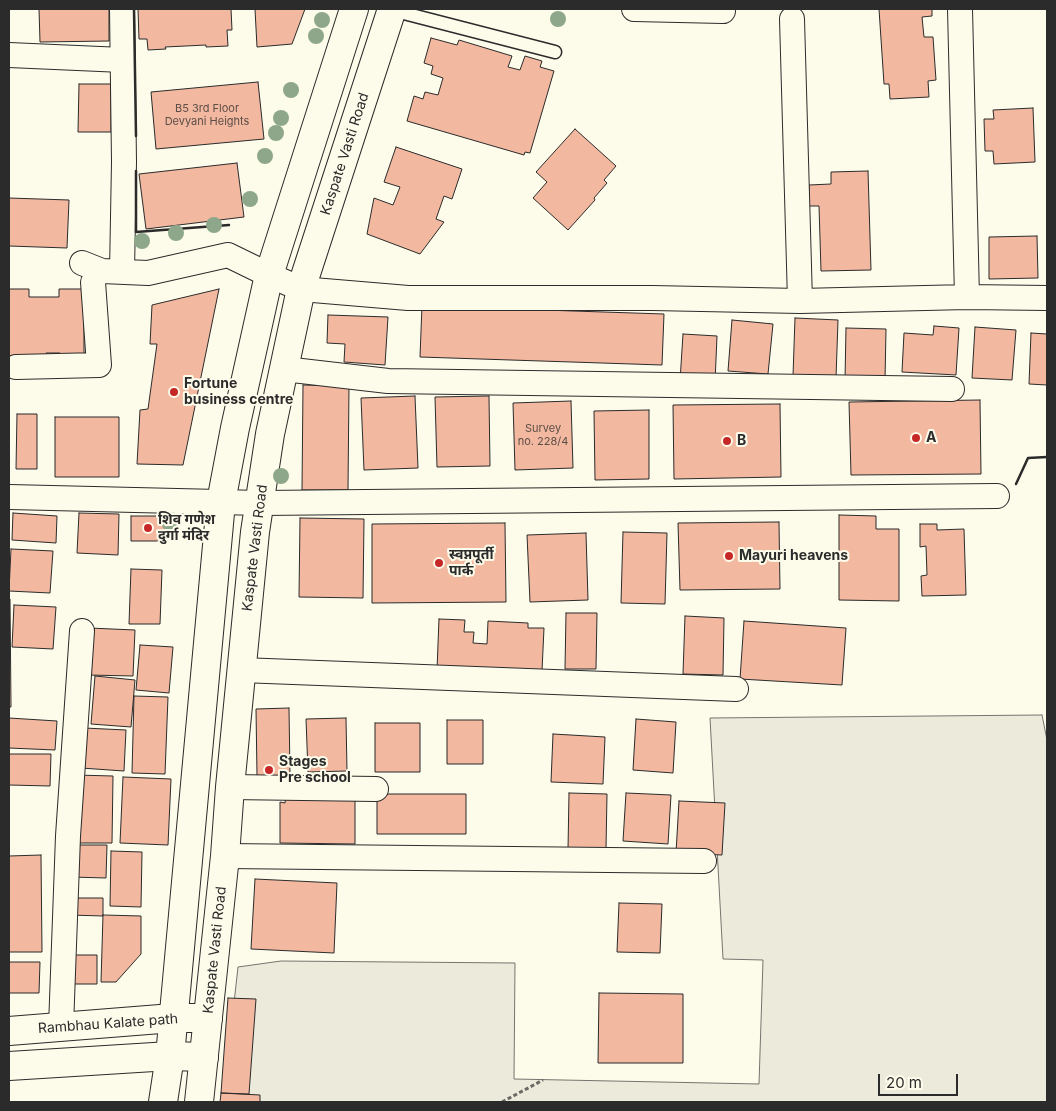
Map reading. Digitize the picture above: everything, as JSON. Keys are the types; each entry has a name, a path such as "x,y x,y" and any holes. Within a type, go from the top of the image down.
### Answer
{"main road":[{"path":"163,1102 170,1056 221,502 235,428 269,275 354,9"},
{"name":"Kaspate Vasti Road","path":"199,1102 225,856 255,532 261,503 270,434 301,289 392,9"},
{"name":"Rambhau Kalate path","path":"9,1031 173,1018 208,1018"},
{"path":"9,1066 170,1056 204,1056"}],"street":[{"path":"122,9 124,162 122,272"},
{"path":"634,9 723,11"},
{"path":"960,9 967,297"},
{"path":"792,19 800,302"},
{"path":"9,56 122,60"},
{"path":"16,367 99,365 88,273 102,271 148,273 228,254 301,289 408,298 652,298 800,302 967,297 1047,298"},
{"path":"284,369 388,381 952,389"},
{"path":"9,497 261,503 996,496"},
{"path":"61,1027 68,836 82,631"},
{"path":"241,670 736,689"},
{"path":"230,787 376,789"},
{"path":"225,856 704,861"}],"lane":[{"path":"392,9 555,52"}],"path":[{"path":"502,1102 543,1080"}],"shaded area":[{"path":"1042,715 1047,740 1047,1102 223,1102 238,967 281,961 515,963 514,1079 759,1084 763,960 723,959 710,718"}],"building":[{"path":"39,9 109,9 109,41 40,42"},
{"path":"138,9 231,9 232,30 227,30 228,46 165,47 166,49 148,50 147,39 139,39"},
{"path":"255,9 305,9 292,44 257,47"},
{"path":"879,9 932,9 932,16 922,17 924,37 933,37 936,80 928,81 929,97 890,99 889,84 884,84"},
{"path":"431,38 457,45 459,40 512,56 508,67 520,70 525,56 542,61 540,67 554,71 530,153 525,152 524,155 407,121 414,96 423,99 425,92 438,95 443,78 431,74 433,66 424,63"},
{"path":"258,82 264,139 156,149 151,92"},
{"path":"79,84 111,84 111,132 78,132"},
{"path":"1033,108 1035,162 994,164 993,151 985,151 984,119 994,119 993,110"},
{"path":"575,129 616,166 604,180 607,183 594,198 595,200 568,230 533,198 547,182 536,172"},
{"path":"396,147 462,169 452,199 444,196 436,219 444,222 420,254 367,234 374,198 393,205 400,187 384,182"},
{"path":"237,163 244,217 146,229 139,174"},
{"path":"868,171 871,270 821,271 819,206 809,206 809,185 831,184 831,172"},
{"path":"9,198 69,200 67,248 9,246"},
{"path":"1037,236 1038,278 989,279 989,237"},
{"path":"9,289 29,289 29,297 59,297 59,289 84,289 84,358 60,358 60,353 46,353 47,359 9,359"},
{"name":"Fortune business centre","path":"219,289 183,465 137,464 140,410 148,409 157,344 150,344 152,305"},
{"path":"422,306 664,314 662,365 420,357"},
{"path":"328,315 388,317 385,365 344,362 345,344 327,343"},
{"path":"795,318 838,320 836,378 793,376"},
{"path":"732,320 773,324 768,374 728,371"},
{"path":"934,326 959,328 956,375 902,372 904,333 933,335"},
{"path":"975,327 1016,330 1012,380 972,378"},
{"path":"846,328 886,329 885,381 845,380"},
{"path":"1031,333 1047,334 1047,385 1029,384"},
{"path":"683,334 717,336 715,383 680,381"},
{"path":"303,385 349,386 348,490 302,490"},
{"path":"415,396 418,468 364,470 361,398"},
{"path":"489,396 490,466 437,467 435,397"},
{"name":"A","path":"980,400 981,474 851,475 849,402"},
{"path":"571,401 573,468 515,470 513,403"},
{"name":"B","path":"780,404 781,477 674,479 673,405"},
{"path":"649,410 649,479 595,480 594,411"},
{"path":"17,414 37,414 37,469 16,469"},
{"path":"55,417 119,417 119,477 55,477"},
{"path":"13,513 57,516 56,543 12,540"},
{"path":"79,513 119,514 118,555 77,553"},
{"path":"839,515 876,516 876,529 899,529 899,601 839,600"},
{"name":"शिव गणेश दुर्गा मंदिर","path":"131,516 166,516 166,541 131,541"},
{"path":"300,518 364,519 363,598 299,597"},
{"name":"Mayuri heavens","path":"779,522 780,589 680,590 678,523"},
{"name":"स्वप्नपूर्ती पार्क","path":"505,523 506,602 372,603 372,524"},
{"path":"920,524 937,524 937,530 964,529 966,595 922,596 921,576 927,575 926,546 920,547"},
{"path":"623,532 667,533 665,604 621,603"},
{"path":"586,533 588,600 530,602 527,535"},
{"path":"11,549 53,551 50,593 9,591"},
{"path":"131,569 162,570 160,624 129,624"},
{"path":"10,599 11,707 9,707"},
{"path":"14,605 56,607 53,649 12,647"},
{"path":"566,613 597,613 596,669 565,669"},
{"path":"685,616 724,618 723,675 683,674"},
{"path":"439,619 465,620 464,632 474,632 473,643 487,644 488,621 528,623 528,628 544,628 542,671 437,670"},
{"path":"744,621 846,628 842,685 740,679"},
{"path":"89,628 135,630 133,676 88,675"},
{"path":"140,645 173,647 169,693 136,690"},
{"path":"95,676 135,680 131,727 91,724"},
{"path":"134,696 168,697 165,774 132,773"},
{"path":"289,708 290,775 257,776 256,709"},
{"path":"9,718 57,721 55,750 9,748"},
{"path":"346,718 347,771 308,772 306,719"},
{"path":"636,719 676,722 673,773 633,770"},
{"path":"447,720 483,720 483,764 447,764"},
{"path":"375,723 420,723 420,772 375,772"},
{"path":"84,728 126,730 124,771 81,768"},
{"path":"553,734 605,737 603,784 551,782"},
{"path":"9,754 51,754 50,786 9,785"},
{"path":"75,775 113,776 112,843 74,843"},
{"path":"123,777 171,779 168,845 120,843"},
{"path":"286,791 355,792 355,844 280,843 280,802 285,803"},
{"path":"569,793 607,794 606,849 568,849"},
{"path":"626,793 671,795 668,844 623,841"},
{"path":"377,794 466,794 466,834 377,834"},
{"path":"679,801 725,803 722,855 676,853"},
{"path":"72,845 107,845 106,878 71,877"},
{"path":"111,851 142,852 141,907 110,906"},
{"path":"41,855 42,952 9,952 9,856"},
{"path":"255,879 337,883 334,953 251,949"},
{"path":"69,898 103,898 103,916 69,915"},
{"path":"619,903 662,904 660,953 617,952"},
{"path":"103,915 141,916 141,954 116,982 101,982"},
{"path":"57,955 97,955 97,984 57,984"},
{"path":"9,962 40,962 39,993 9,993"},
{"path":"599,993 683,994 683,1063 598,1063"},
{"path":"228,998 256,999 249,1094 221,1093"},
{"path":"221,1093 260,1095 260,1102 220,1102"}],"wall":[{"path":"134,9 136,136"},
{"path":"136,171 136,232 229,225"},
{"path":"1016,484 1028,458 1047,457"}],"place":[{"name":"Fortune business centre","path":"174,392"},
{"name":"A","path":"916,438"},
{"name":"B","path":"727,441"},
{"name":"शिव गणेश दुर्गा मंदिर","path":"148,528"},
{"name":"Mayuri heavens","path":"729,556"},
{"name":"स्वप्नपूर्ती पार्क","path":"439,563"},
{"name":"Stages Pre school","path":"269,770"}]}
